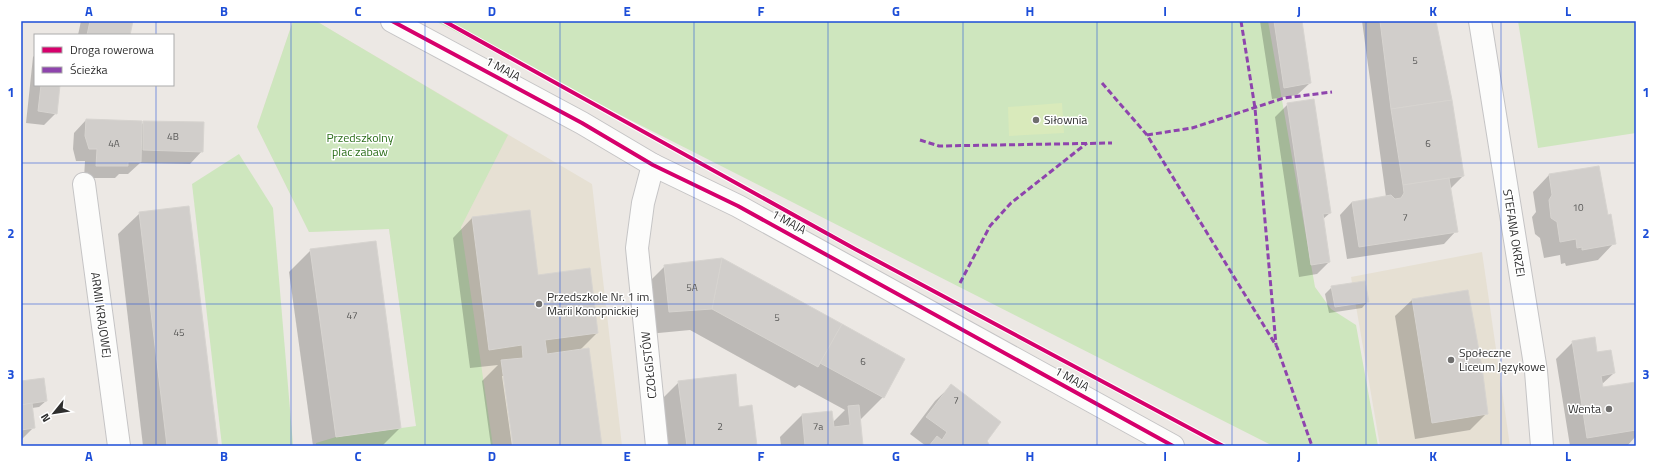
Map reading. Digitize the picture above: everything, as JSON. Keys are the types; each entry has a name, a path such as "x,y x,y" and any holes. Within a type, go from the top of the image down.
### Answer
{"street":[{"name":"1 MAJA","path":"392,21 582,123 653,165 738,206 1173,446"},
{"name":"STEFANA OKRZEI","path":"1480,21 1536,371 1542,446"},
{"name":"CZOŁGISTÓW","path":"653,165 643,203 637,248 657,446"},
{"name":"ARMII KRAJOWEJ","path":"84,184 119,446"}],"shaded area":[{"path":"293,21 316,21 592,184 622,446 419,446 389,228 309,232 257,127"},
{"path":"1482,252 1510,446 1380,446 1351,277"}],"green space":[{"name":"Przedszkolny plac zabaw","path":"293,21 316,21 508,135 461,227 493,446 316,446 316,443 336,437 416,426 389,229 309,232 257,127"},
{"path":"435,21 1268,21 1315,287 1331,309 1356,325 1378,446 1273,446"},
{"path":"1518,21 1636,21 1636,133 1538,148"},
{"name":"Siłownia","path":"1062,103 1064,133 1009,136 1008,107"},
{"path":"239,154 273,208 293,445 222,446 192,184"}],"building":[{"path":"90,21 133,21 130,34 87,34"},
{"path":"1274,21 1302,21 1311,83 1284,88"},
{"path":"1380,21 1436,21 1452,100 1391,109"},
{"path":"41,86 60,86 57,114 38,111"},
{"path":"1314,99 1331,213 1323,214 1330,262 1311,265 1287,103"},
{"path":"1452,100 1464,176 1403,185 1391,109"},
{"path":"86,119 142,121 141,162 128,162 128,166 96,166 97,149 89,149 85,136"},
{"path":"143,121 204,122 203,152 143,150"},
{"path":"1599,166 1608,215 1611,214 1616,244 1582,250 1582,247 1577,248 1576,239 1560,242 1557,222 1551,218 1549,200 1552,195 1549,174"},
{"path":"1449,178 1458,232 1359,247 1352,202 1391,195 1395,199 1401,198 1404,193 1403,185"},
{"path":"189,206 218,446 167,446 139,212"},
{"name":"Przedszkole Nr. 1 im. Marii Konopnickiej","path":"530,210 538,275 590,268 598,333 545,340 547,354 589,348 602,446 513,446 501,360 523,358 522,345 489,350 472,217"},
{"path":"376,241 401,428 336,437 310,249"},
{"path":"722,258 842,324 818,367 712,309"},
{"path":"722,258 712,309 669,312 664,265"},
{"path":"1365,281 1369,302 1335,307 1331,286"},
{"name":"Społeczne Liceum Językowe","path":"1468,290 1482,367 1488,414 1432,423 1412,299"},
{"path":"842,324 905,359 884,398 820,363"},
{"name":"Wenta","path":"1595,337 1597,352 1611,350 1615,373 1601,376 1603,387 1636,382 1636,430 1587,438 1572,341"},
{"path":"736,374 739,407 752,405 757,446 687,446 678,381"},
{"path":"44,378 47,401 21,405 21,381"},
{"path":"951,384 1001,422 987,441 989,444 988,446 929,446 937,436 942,440 947,432 926,417"},
{"path":"32,403 35,428 21,430 21,405"},
{"path":"859,405 863,446 805,446 802,414 832,411 834,427 850,425 848,406"}],"marked path":[{"path":"1241,21 1255,108 1276,345"},
{"path":"1102,83 1147,135 1277,347 1312,446"},
{"path":"1147,135 1192,128 1284,98 1332,92"},
{"path":"920,140 939,146 1112,143"},
{"path":"960,283 990,226 1011,203 1087,143"}],"cycle path":[{"path":"392,21 582,123 653,165 738,206 1173,446"},
{"path":"444,21 855,249 1223,446"}],"place":[{"name":"Siłownia","path":"1036,120"},
{"name":"Przedszkole Nr. 1 im. Marii Konopnickiej","path":"539,304"},
{"name":"Społeczne Liceum Językowe","path":"1451,360"},
{"name":"Wenta","path":"1609,409"}]}
